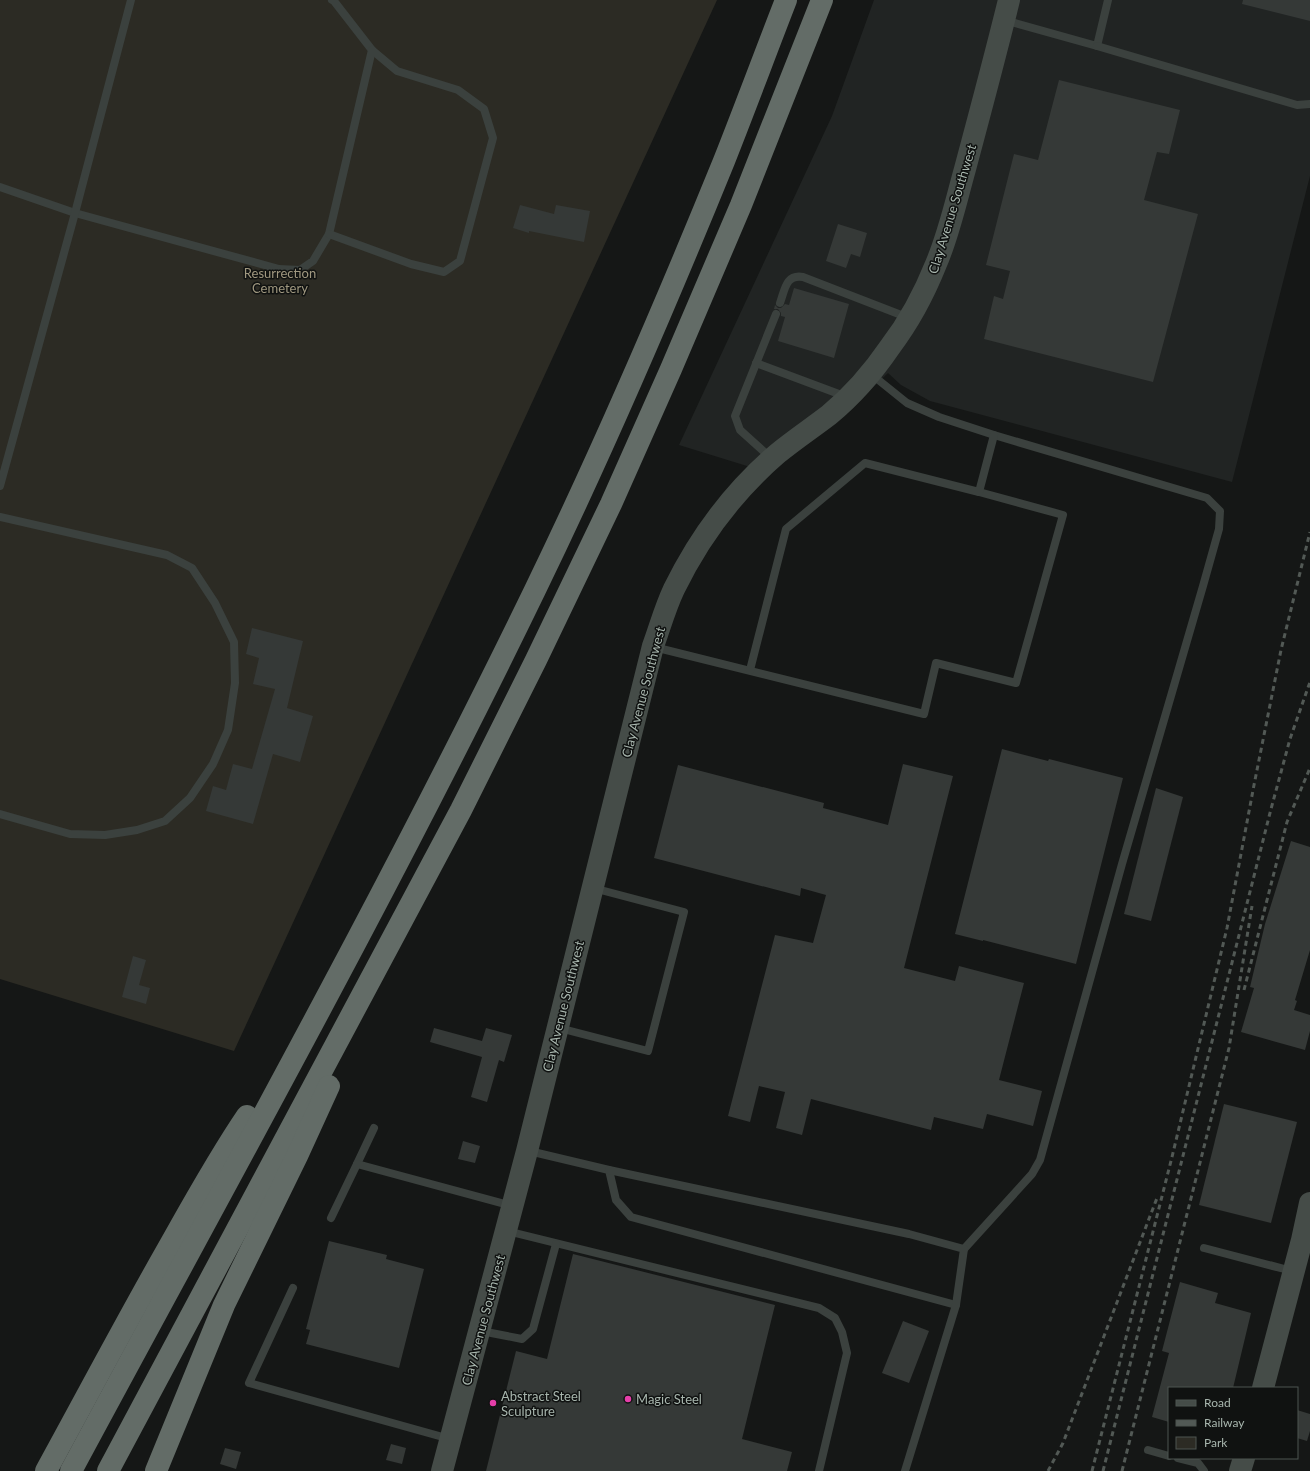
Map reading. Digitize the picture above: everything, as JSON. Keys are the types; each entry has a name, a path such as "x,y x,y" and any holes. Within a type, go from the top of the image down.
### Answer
{"highway":[{"path":"71,1471 401,858 533,594 632,378 728,150 786,0"},
{"path":"108,1471 399,928 461,810 536,660 611,504 701,301 822,0"},
{"path":"156,1471 224,1304 301,1149 399,928"},
{"path":"46,1471 138,1302 224,1150 313,1022"}],"street":[{"name":"Clay Avenue Southwest","path":"442,1471 527,1151 653,646 663,617 674,590 694,552 714,522 738,493 772,459 848,397 870,374 910,318 929,282 944,241 984,102 1007,10"},
{"path":"1263,1387 1294,1272 1310,1203"},
{"path":"1240,1471 1244,1459"}],"lane":[{"path":"0,486 75,214 131,0"},
{"path":"329,234 411,264 444,272 460,260 493,138 484,108 458,90 397,71 372,50 332,0"},
{"path":"1097,46 1108,0"},
{"path":"1007,10 1097,46 1297,105 1310,104"},
{"path":"0,187 75,214 279,270 300,270 313,260 329,234 372,50"},
{"path":"780,303 790,279 795,276 803,277 910,318"},
{"path":"772,459 740,430 735,416 776,314"},
{"path":"756,363 848,397"},
{"path":"870,374 907,403 939,417 994,435 1207,498 1220,511 1218,529 1203,586 1122,864 1040,1160 1032,1174 964,1250 956,1306 905,1471"},
{"path":"979,492 994,435"},
{"path":"653,646 924,714 936,663 1016,683 1063,515 979,492 865,464 786,529 750,670"},
{"path":"0,517 167,556 192,568 215,603 234,642 235,682 228,730 213,764 190,798 165,821 137,830 105,835 70,834 0,814"},
{"path":"558,1028 648,1051 684,912 593,888"},
{"path":"332,1218 374,1128"},
{"path":"527,1151 909,1234 964,1250"},
{"path":"357,1164 512,1207"},
{"path":"609,1170 616,1200 631,1217 956,1306"},
{"path":"506,1231 819,1308 835,1318 842,1332 847,1353 819,1471"},
{"path":"480,1330 522,1339 533,1329 556,1244"},
{"path":"1204,1248 1294,1272"},
{"path":"293,1288 249,1383 451,1439"},
{"path":"1148,1450 1168,1456"},
{"path":"1185,1459 1198,1463 1204,1471"}],"shaded area":[{"path":"874,0 1310,0 1310,176 1232,482 930,401 901,385 888,373 846,413 770,473 679,445 832,116"}],"green space":[{"name":"Resurrection Cemetery","path":"0,0 717,0 234,1051 0,979"}],"building":[{"path":"1243,0 1310,0 1310,21 1242,4"},
{"path":"1059,80 1180,110 1169,154 1157,152 1144,200 1198,214 1153,382 984,339 994,296 1003,299 1010,271 986,265 1014,154 1038,160"},
{"path":"520,205 554,214 556,205 590,211 584,242 529,231 529,233 513,228"},
{"path":"838,224 867,233 860,257 851,254 846,268 826,261"},
{"path":"794,288 849,304 834,358 778,341 785,317 781,316 778,309 774,309 775,305 778,308 781,308 785,304 789,305"},
{"path":"252,628 303,641 287,708 313,716 300,762 273,754 253,824 206,811 213,786 226,790 233,764 252,769 275,689 253,684 259,658 246,654"},
{"path":"1002,749 1048,761 1049,759 1123,778 1076,964 955,934"},
{"path":"903,764 953,776 904,968 955,981 959,966 1024,983 999,1080 1042,1091 1033,1126 987,1114 983,1129 934,1117 931,1130 811,1099 802,1135 776,1128 785,1092 759,1086 750,1122 728,1116 775,935 813,943 826,895 801,888 800,896 654,858 678,765 824,803 823,808 888,825"},
{"path":"1156,788 1183,797 1151,921 1124,914"},
{"path":"1291,841 1310,847 1310,950 1295,1000 1297,1001 1294,1010 1310,1015 1310,1031 1305,1050 1241,1032 1254,988 1250,987 1265,924"},
{"path":"133,956 146,960 139,985 150,988 146,1004 122,997"},
{"path":"434,1028 482,1041 486,1028 512,1035 504,1062 499,1060 487,1102 471,1097 482,1057 430,1042"},
{"path":"1224,1104 1297,1122 1271,1223 1199,1205"},
{"path":"463,1141 480,1146 475,1163 458,1159"},
{"path":"329,1241 387,1255 386,1259 424,1269 399,1368 306,1344 310,1330 306,1329"},
{"name":"Magic Steel","path":"573,1254 775,1305 742,1439 792,1452 787,1471 486,1471 516,1351 547,1359"},
{"path":"1180,1282 1218,1293 1215,1303 1251,1313 1233,1387 1168,1387 1168,1422 1152,1417 1169,1353 1162,1351"},
{"path":"903,1321 929,1331 909,1383 882,1373"},
{"path":"1298,1410 1310,1414 1310,1431 1307,1441 1298,1438"},
{"path":"391,1444 406,1448 402,1464 386,1460"},
{"path":"225,1448 241,1452 236,1469 220,1464"}],"railway":[{"path":"1092,1471 1172,1157 1227,928 1281,650 1310,532"},
{"path":"1103,1471 1271,809 1290,739 1310,682"},
{"path":"1244,990 1287,822 1310,768"},
{"path":"1122,1471 1229,1048 1252,906"},
{"path":"1048,1471 1063,1443 1157,1198"}],"place":[{"name":"Magic Steel","path":"628,1399"},
{"name":"Abstract Steel Sculpture","path":"493,1403"}]}
